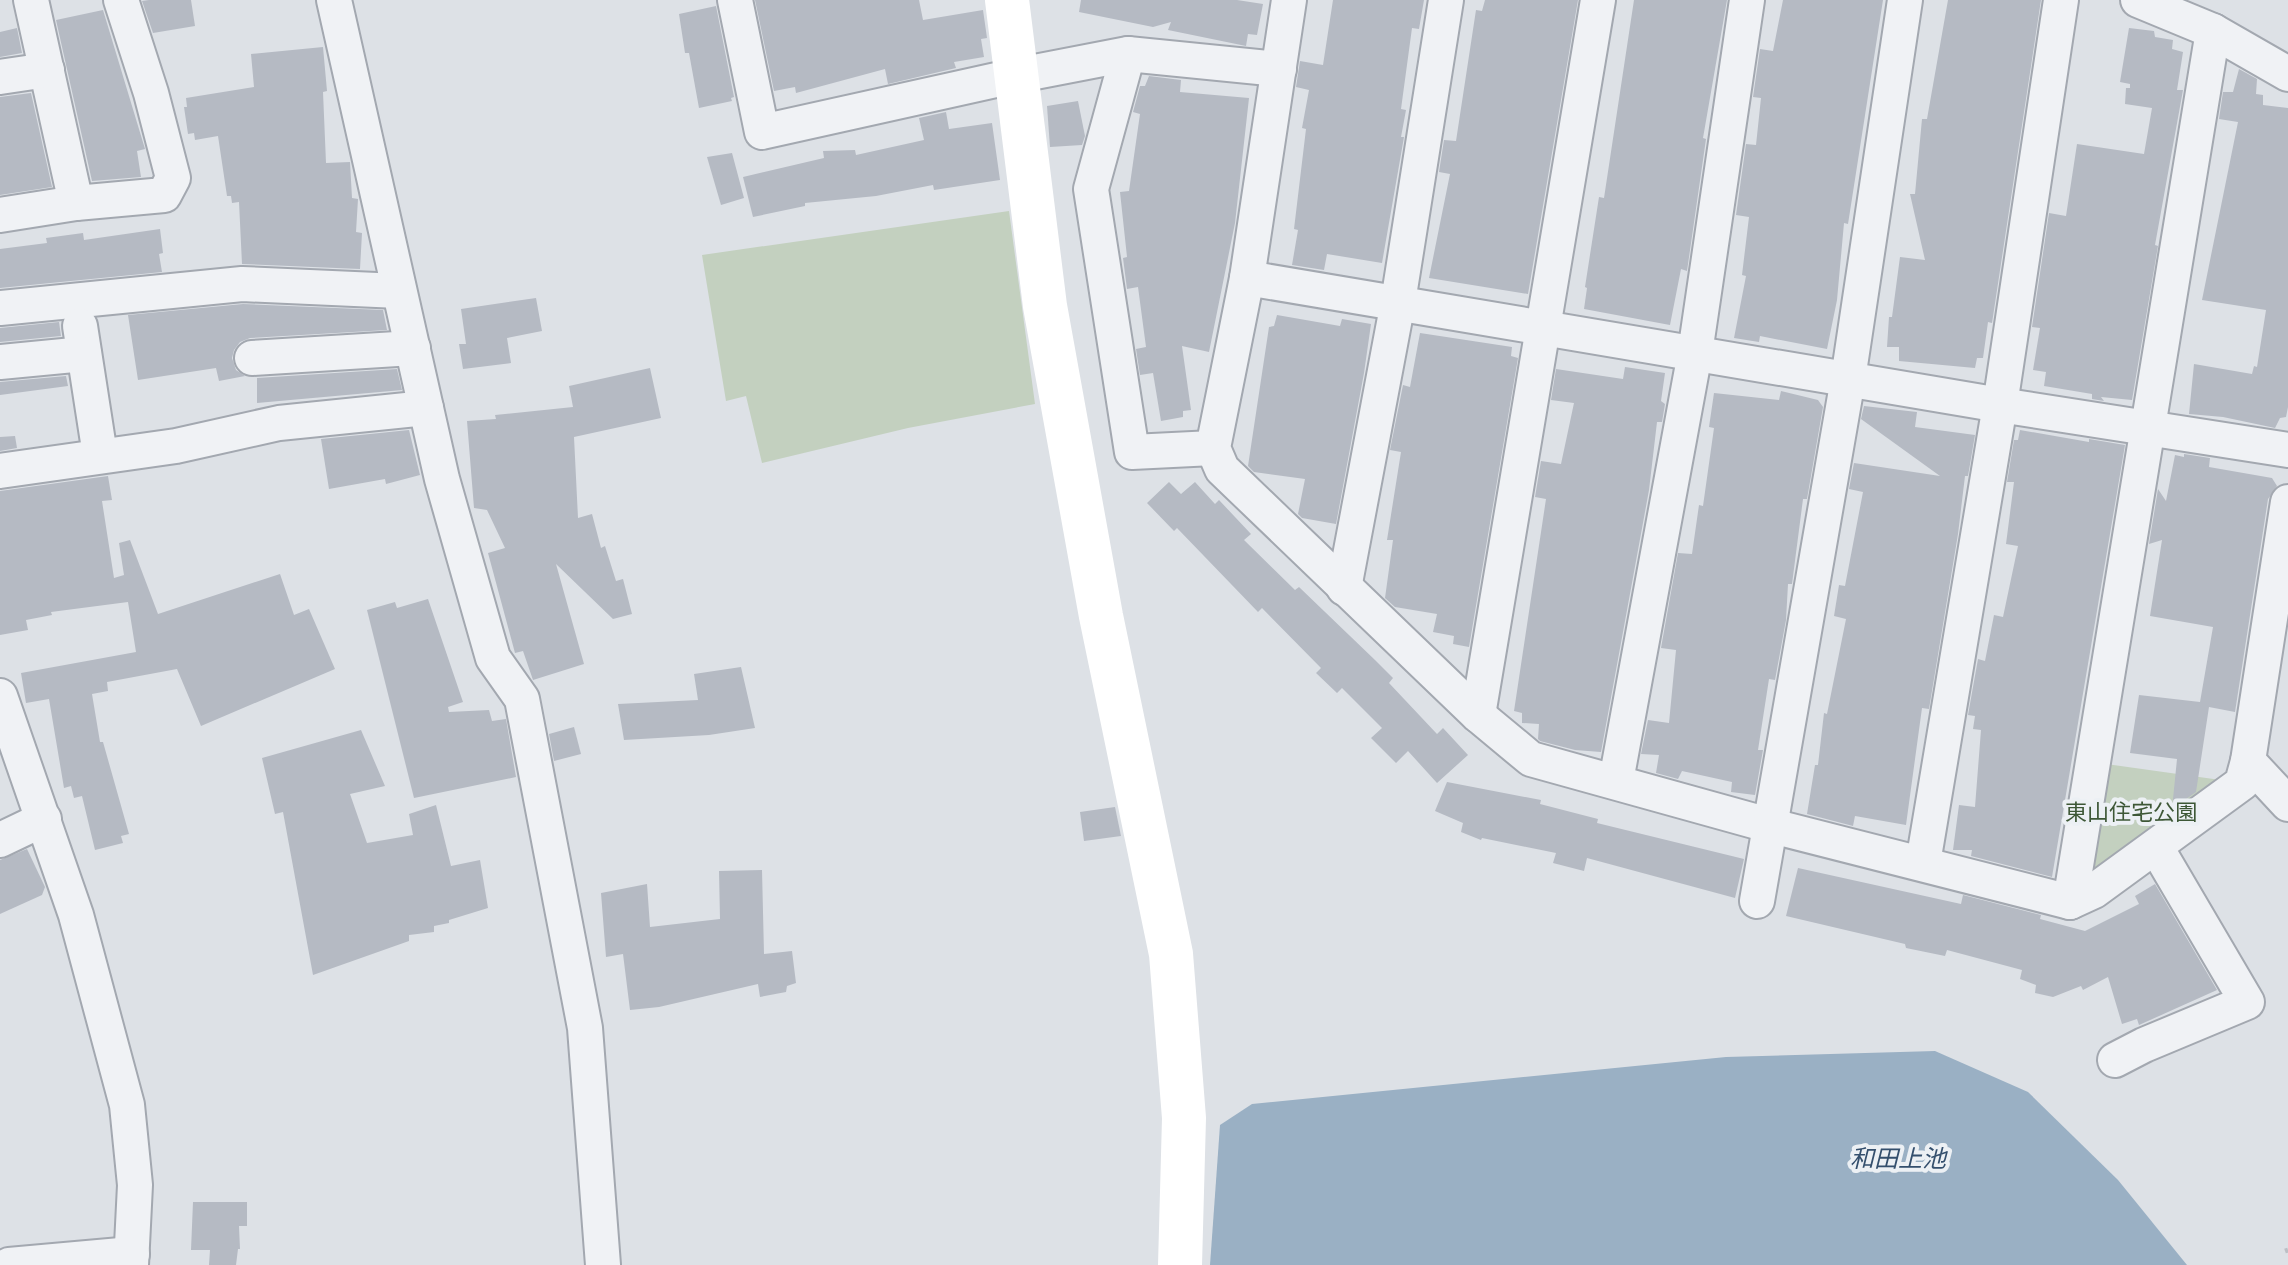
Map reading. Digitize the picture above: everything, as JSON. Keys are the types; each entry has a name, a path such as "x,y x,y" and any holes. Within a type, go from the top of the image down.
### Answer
{"street":[{"path":"31,0 76,203"},
{"path":"0,215 76,203 164,195 173,178 151,93 121,0"},
{"path":"334,0 442,479 493,658 522,699 585,1028 603,1265"},
{"path":"735,0 762,132 1128,54 1279,69"},
{"path":"1007,0 1014,76 1045,306 1101,616 1171,954 1184,1118 1180,1265"},
{"path":"1289,0 1247,278 1213,448 1222,469 1478,715 1531,759 1772,826 2070,902 2094,891 2242,783 2279,626 2288,502"},
{"path":"1344,588 1398,302 1446,0"},
{"path":"1478,715 1598,0"},
{"path":"1616,781 1695,353 1747,0"},
{"path":"1757,901 1848,379 1905,0"},
{"path":"1923,863 2000,405 2061,0"},
{"path":"2138,0 2213,31 2288,74"},
{"path":"2070,902 2213,31"},
{"path":"1128,54 1091,189 1132,452 1213,448"},
{"path":"0,77 47,70"},
{"path":"1247,278 2000,405 2288,450"},
{"path":"0,308 242,284 399,291"},
{"path":"0,362 82,340 100,455"},
{"path":"252,358 413,348"},
{"path":"0,471 176,446 279,423 426,408"},
{"path":"0,696 76,915 127,1105 135,1185 132,1259 9,1265"},
{"path":"2248,761 2288,804"},
{"path":"0,840 44,819"},
{"path":"2115,1060 2247,1002 2156,847"}],"green space":[{"path":"1009,211 1035,404 908,428 762,463 746,396 726,401 702,255"},
{"name":"東山住宅公園","path":"2092,762 2242,783 2070,902"}],"water":[{"name":"和田上池","path":"1935,1051 2028,1092 2118,1180 2187,1265 1210,1265 1220,1125 1252,1104 1726,1057"}],"building":[{"path":"191,0 195,26 153,33 142,1"},
{"path":"755,0 919,0 923,20 983,10 987,38 981,39 984,57 954,62 956,68 888,84 885,69 796,93 795,87 774,91"},
{"path":"1081,0 1237,0 1263,4 1257,35 1248,34 1246,46 1168,30 1171,22 1153,27 1079,12"},
{"path":"1333,0 1424,0 1419,29 1412,28 1401,109 1406,110 1401,137 1404,137 1382,263 1327,254 1324,270 1292,265 1306,129 1302,128 1309,90 1296,87 1300,61 1323,65"},
{"path":"1485,0 1578,0 1528,294 1429,278 1450,174 1439,172 1444,140 1456,141 1476,10 1482,11"},
{"path":"1634,0 1727,0 1703,138 1706,139 1687,271 1681,269 1670,325 1584,309 1599,197 1604,198"},
{"path":"1783,0 1883,0 1848,224 1844,223 1837,300 1827,349 1760,336 1759,342 1734,338 1746,276 1742,275 1749,217 1736,215 1746,144 1756,145 1761,98 1753,97 1760,49 1773,51"},
{"path":"1948,0 2041,0 1992,323 1988,322 1983,358 1977,358 1975,368 1899,361 1899,347 1887,347 1900,257 1925,260 1910,194 1915,194 1922,119 1927,119"},
{"path":"716,6 734,97 732,101 699,108 679,14"},
{"path":"103,10 145,149 137,151 141,177 92,181 56,20"},
{"path":"17,28 22,53 0,57 0,32"},
{"path":"2129,28 2154,31 2155,37 2173,40 2172,49 2183,52 2177,90 2183,90 2155,245 2158,246 2132,400 2101,397 2104,401 2092,399 2092,394 2044,386 2046,372 2033,370 2040,328 2032,327 2049,213 2066,216 2077,144 2144,154 2152,108 2125,104 2126,88 2130,88 2130,84 2120,82"},
{"path":"323,47 327,91 323,92 326,163 350,162 352,198 358,199 356,232 362,233 360,269 242,264 239,202 232,203 231,196 227,196 218,136 195,140 194,133 188,134 184,107 187,107 186,98 254,87 251,54"},
{"path":"2239,69 2257,79 2256,94 2263,95 2263,105 2288,108 2288,407 2286,417 2280,418 2275,428 2223,417 2189,414 2194,364 2252,374 2254,366 2257,367 2266,310 2202,300 2238,122 2219,119 2223,92 2233,92"},
{"path":"1149,76 1181,80 1180,92 1249,98 1235,223 1209,352 1182,346 1191,410 1183,411 1183,417 1161,421 1153,373 1140,375 1136,349 1146,347 1138,287 1127,289 1120,192 1129,191 1140,114 1133,112 1140,86 1145,86"},
{"path":"31,93 52,187 0,195 0,97"},
{"path":"1078,101 1085,136 1082,145 1050,147 1047,106"},
{"path":"946,112 949,129 992,123 1000,180 934,190 933,185 876,196 805,203 805,206 753,217 743,177 824,158 823,151 855,150 856,155 924,140 919,118"},
{"path":"732,153 744,198 721,205 707,157"},
{"path":"160,229 162,272 0,288 0,249 47,243 46,238 83,233 84,240"},
{"path":"536,298 542,331 507,338 511,363 463,369 459,344 466,344 461,309"},
{"path":"243,304 383,310 387,330 250,338 240,342 232,358 236,370 245,376 219,381 216,368 138,380 128,315"},
{"path":"1277,315 1340,326 1342,319 1371,324 1336,524 1302,518 1298,514 1305,479 1254,472 1248,466 1269,327 1274,326"},
{"path":"59,322 61,336 0,342 0,328"},
{"path":"1420,333 1512,347 1511,356 1518,358 1469,647 1453,644 1454,636 1433,632 1437,614 1395,607 1385,598 1393,540 1387,540 1401,452 1390,450 1403,385 1410,387"},
{"path":"1625,367 1665,373 1661,401 1665,404 1662,422 1657,422 1649,490 1601,752 1575,750 1540,741 1539,724 1522,723 1522,713 1514,711 1546,499 1535,497 1541,461 1561,464 1574,403 1551,400 1556,369 1623,379"},
{"path":"650,368 661,418 574,437 578,518 592,514 601,548 605,546 616,581 623,579 632,614 613,619 556,564 584,664 533,680 523,651 515,653 488,553 505,548 487,510 474,508 467,421 573,407 569,386"},
{"path":"397,369 402,390 257,403 257,378"},
{"path":"66,376 68,386 0,395 0,382"},
{"path":"1781,391 1818,400 1823,407 1807,499 1803,499 1792,584 1788,584 1786,620 1775,680 1769,679 1758,750 1763,750 1755,795 1731,792 1732,782 1682,771 1678,779 1656,773 1659,755 1641,754 1648,720 1669,723 1676,650 1661,648 1678,553 1692,554 1699,505 1703,506 1714,428 1709,427 1714,393 1779,400"},
{"path":"1864,406 1917,412 1915,427 1975,435 1968,476 1965,476 1929,709 1922,708 1906,825 1855,816 1853,826 1807,814 1815,765 1818,765 1824,713 1827,714 1846,619 1834,616 1839,585 1845,586 1863,492 1849,489 1854,463 1940,476 1861,419"},
{"path":"409,430 420,475 386,484 385,479 329,489 321,439"},
{"path":"2020,430 2125,445 2052,877 1971,856 1972,850 1953,850 1959,805 1975,807 1981,730 1973,729 1975,716 1968,715 1978,659 1985,661 1994,615 2003,617 2018,546 2006,544 2014,482 2007,482 2014,440 2018,440"},
{"path":"15,436 17,448 0,451 0,437"},
{"path":"2184,454 2210,458 2209,467 2272,478 2277,486 2268,499 2235,712 2209,707 2196,792 2172,809 2177,759 2130,753 2139,695 2200,702 2213,627 2150,616 2162,540 2149,544 2158,489 2166,501 2175,455 2184,457"},
{"path":"108,476 112,500 102,501 114,578 124,575 119,543 130,540 158,614 280,574 294,615 309,609 335,669 201,726 177,669 107,682 108,691 92,694 100,742 103,742 129,834 121,836 123,843 95,850 82,796 74,798 71,786 64,788 49,699 26,703 21,673 136,652 128,602 51,612 52,615 26,620 28,630 0,635 0,491"},
{"path":"1169,482 1181,494 1195,482 1215,504 1219,500 1251,534 1244,540 1295,590 1299,587 1393,678 1389,683 1437,734 1443,728 1468,755 1437,783 1408,751 1396,763 1371,738 1382,728 1342,688 1337,693 1316,673 1321,668 1262,608 1258,612 1177,528 1174,531 1147,503"},
{"path":"428,599 463,702 448,707 449,712 489,710 492,721 506,719 516,777 414,798 367,610 395,602 397,608"},
{"path":"741,667 755,728 709,735 624,740 618,704 698,700 694,674"},
{"path":"574,727 581,754 554,761 549,734"},
{"path":"361,730 385,786 350,794 367,843 413,835 409,814 436,805 451,866 480,860 488,908 434,926 434,932 409,935 409,941 313,975 283,812 275,814 262,758"},
{"path":"1447,782 1541,800 1540,804 1598,819 1597,823 1744,859 1735,898 1587,858 1584,871 1553,863 1556,853 1481,840 1461,832 1463,823 1435,811"},
{"path":"1115,807 1121,836 1084,841 1080,812"},
{"path":"27,849 45,887 42,895 0,914 0,860"},
{"path":"1798,868 1961,904 1963,895 2041,915 2040,919 2085,931 2139,904 2135,896 2155,884 2217,990 2139,1025 2137,1019 2122,1024 2108,977 2083,990 2081,986 2053,997 2035,993 2036,985 2020,979 2022,970 1947,950 1945,956 1906,948 1905,944 1786,916"},
{"path":"762,870 764,954 792,951 796,983 787,986 786,992 760,997 758,984 659,1007 630,1010 623,954 606,957 601,893 647,884 650,927 720,919 719,871"},
{"path":"193,1202 247,1202 247,1226 239,1226 240,1249 236,1265 209,1265 210,1250 191,1250"}]}
